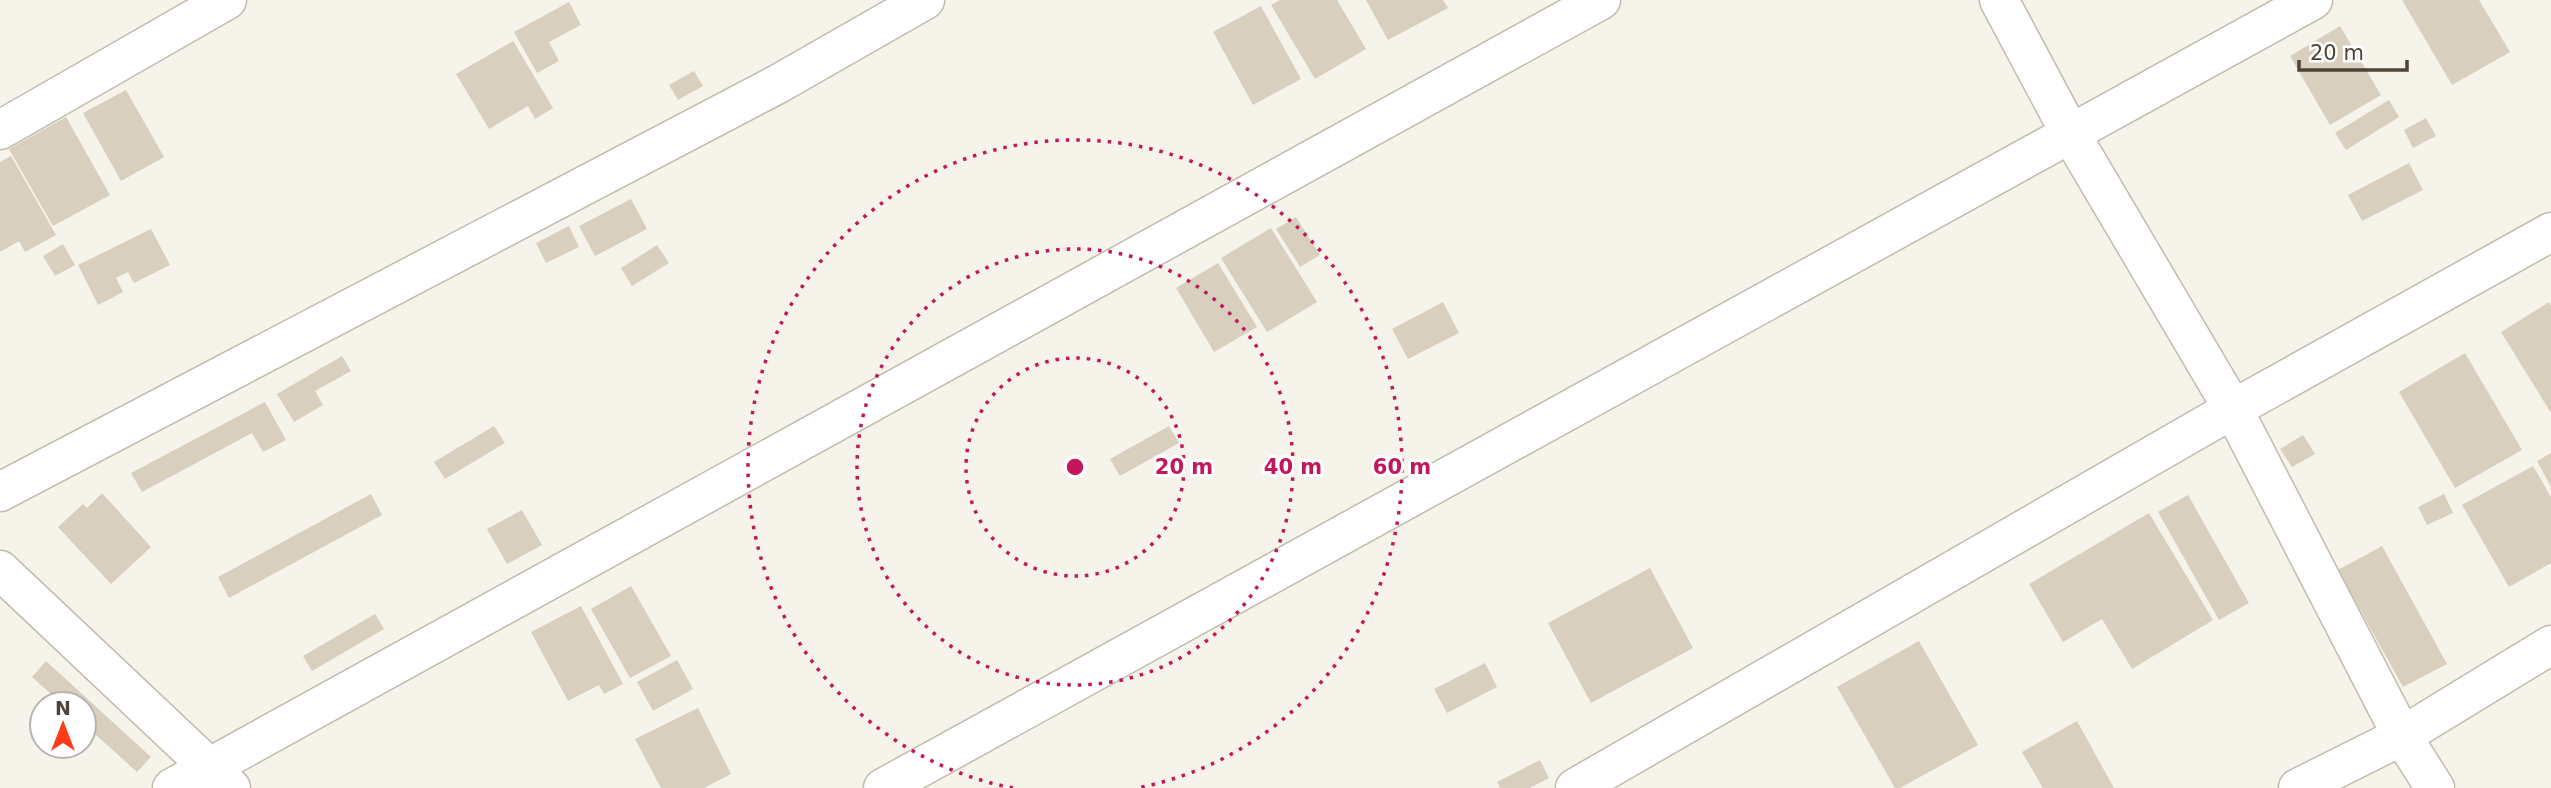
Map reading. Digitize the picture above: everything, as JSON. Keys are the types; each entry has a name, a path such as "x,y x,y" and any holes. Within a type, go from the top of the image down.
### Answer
{"street":[{"path":"0,130 228,0"},
{"path":"0,492 778,84 925,0"},
{"path":"172,788 220,778 1601,0"},
{"path":"1999,0 2070,132 2233,409 2402,736 2435,788"},
{"path":"883,788 2313,0"},
{"path":"1575,788 2233,409 2551,232"},
{"path":"0,570 220,778"},
{"path":"2298,788 2402,736 2551,645"}],"building":[{"path":"1280,0 1337,0 1366,49 1315,79 1271,5"},
{"path":"1366,0 1443,0 1448,8 1388,40"},
{"path":"2402,0 2479,0 2510,52 2452,85"},
{"path":"569,2 581,25 549,42 559,61 537,73 514,32"},
{"path":"1261,6 1301,79 1253,105 1213,32"},
{"path":"2340,26 2381,95 2330,125 2290,56"},
{"path":"513,41 553,108 535,119 528,106 489,129 456,74"},
{"path":"694,71 703,86 678,100 669,85"},
{"path":"126,90 164,157 121,181 83,113"},
{"path":"2389,100 2399,117 2346,150 2335,133"},
{"path":"66,117 110,195 53,226 9,149"},
{"path":"2426,118 2436,136 2413,148 2404,130"},
{"path":"11,156 56,235 25,252 19,241 0,252 0,162"},
{"path":"2409,163 2423,190 2362,221 2348,195"},
{"path":"631,199 647,229 595,256 579,226"},
{"path":"1296,217 1320,255 1300,267 1276,229"},
{"path":"569,226 579,247 546,263 536,243"},
{"path":"1271,228 1317,302 1267,332 1221,258"},
{"path":"151,229 170,265 134,283 128,272 116,278 123,292 98,305 78,265"},
{"path":"63,244 75,265 55,276 43,256"},
{"path":"657,245 669,263 632,286 621,268"},
{"path":"1218,263 1257,327 1214,352 1176,288"},
{"path":"1443,302 1459,333 1408,359 1392,329"},
{"path":"2549,302 2551,306 2551,413 2501,332"},
{"path":"2465,353 2522,450 2455,488 2399,392"},
{"path":"342,356 351,371 315,391 323,405 294,422 277,394"},
{"path":"265,402 286,440 263,452 252,433 142,492 131,473"},
{"path":"494,426 505,443 445,479 434,462"},
{"path":"1169,426 1179,443 1120,476 1110,459"},
{"path":"2303,435 2315,454 2292,467 2280,449"},
{"path":"2551,453 2551,487 2537,461"},
{"path":"2533,466 2551,497 2551,563 2509,587 2462,505"},
{"path":"102,493 151,547 111,584 58,527 83,504 87,508"},
{"path":"371,494 382,515 229,598 218,577"},
{"path":"2444,494 2453,513 2427,525 2418,507"},
{"path":"2188,495 2249,603 2219,620 2158,512"},
{"path":"522,510 542,545 507,564 487,529"},
{"path":"2149,513 2213,620 2132,669 2102,619 2063,642 2029,584"},
{"path":"2382,546 2447,664 2403,687 2338,570"},
{"path":"1650,568 1693,648 1591,703 1548,623"},
{"path":"631,586 671,656 630,678 591,609"},
{"path":"581,606 623,684 604,694 599,685 568,701 531,632"},
{"path":"375,614 384,629 312,671 303,656"},
{"path":"1919,641 1978,745 1900,788 1895,788 1837,687"},
{"path":"677,660 693,689 653,711 637,682"},
{"path":"46,661 78,690 46,690 32,677"},
{"path":"1485,663 1497,687 1447,713 1434,689"},
{"path":"698,708 731,774 704,788 661,788 635,739"},
{"path":"98,709 151,757 137,772 98,737"},
{"path":"2077,721 2114,788 2043,788 2022,752"},
{"path":"1540,760 1549,778 1530,788 1500,788 1497,782"}]}
